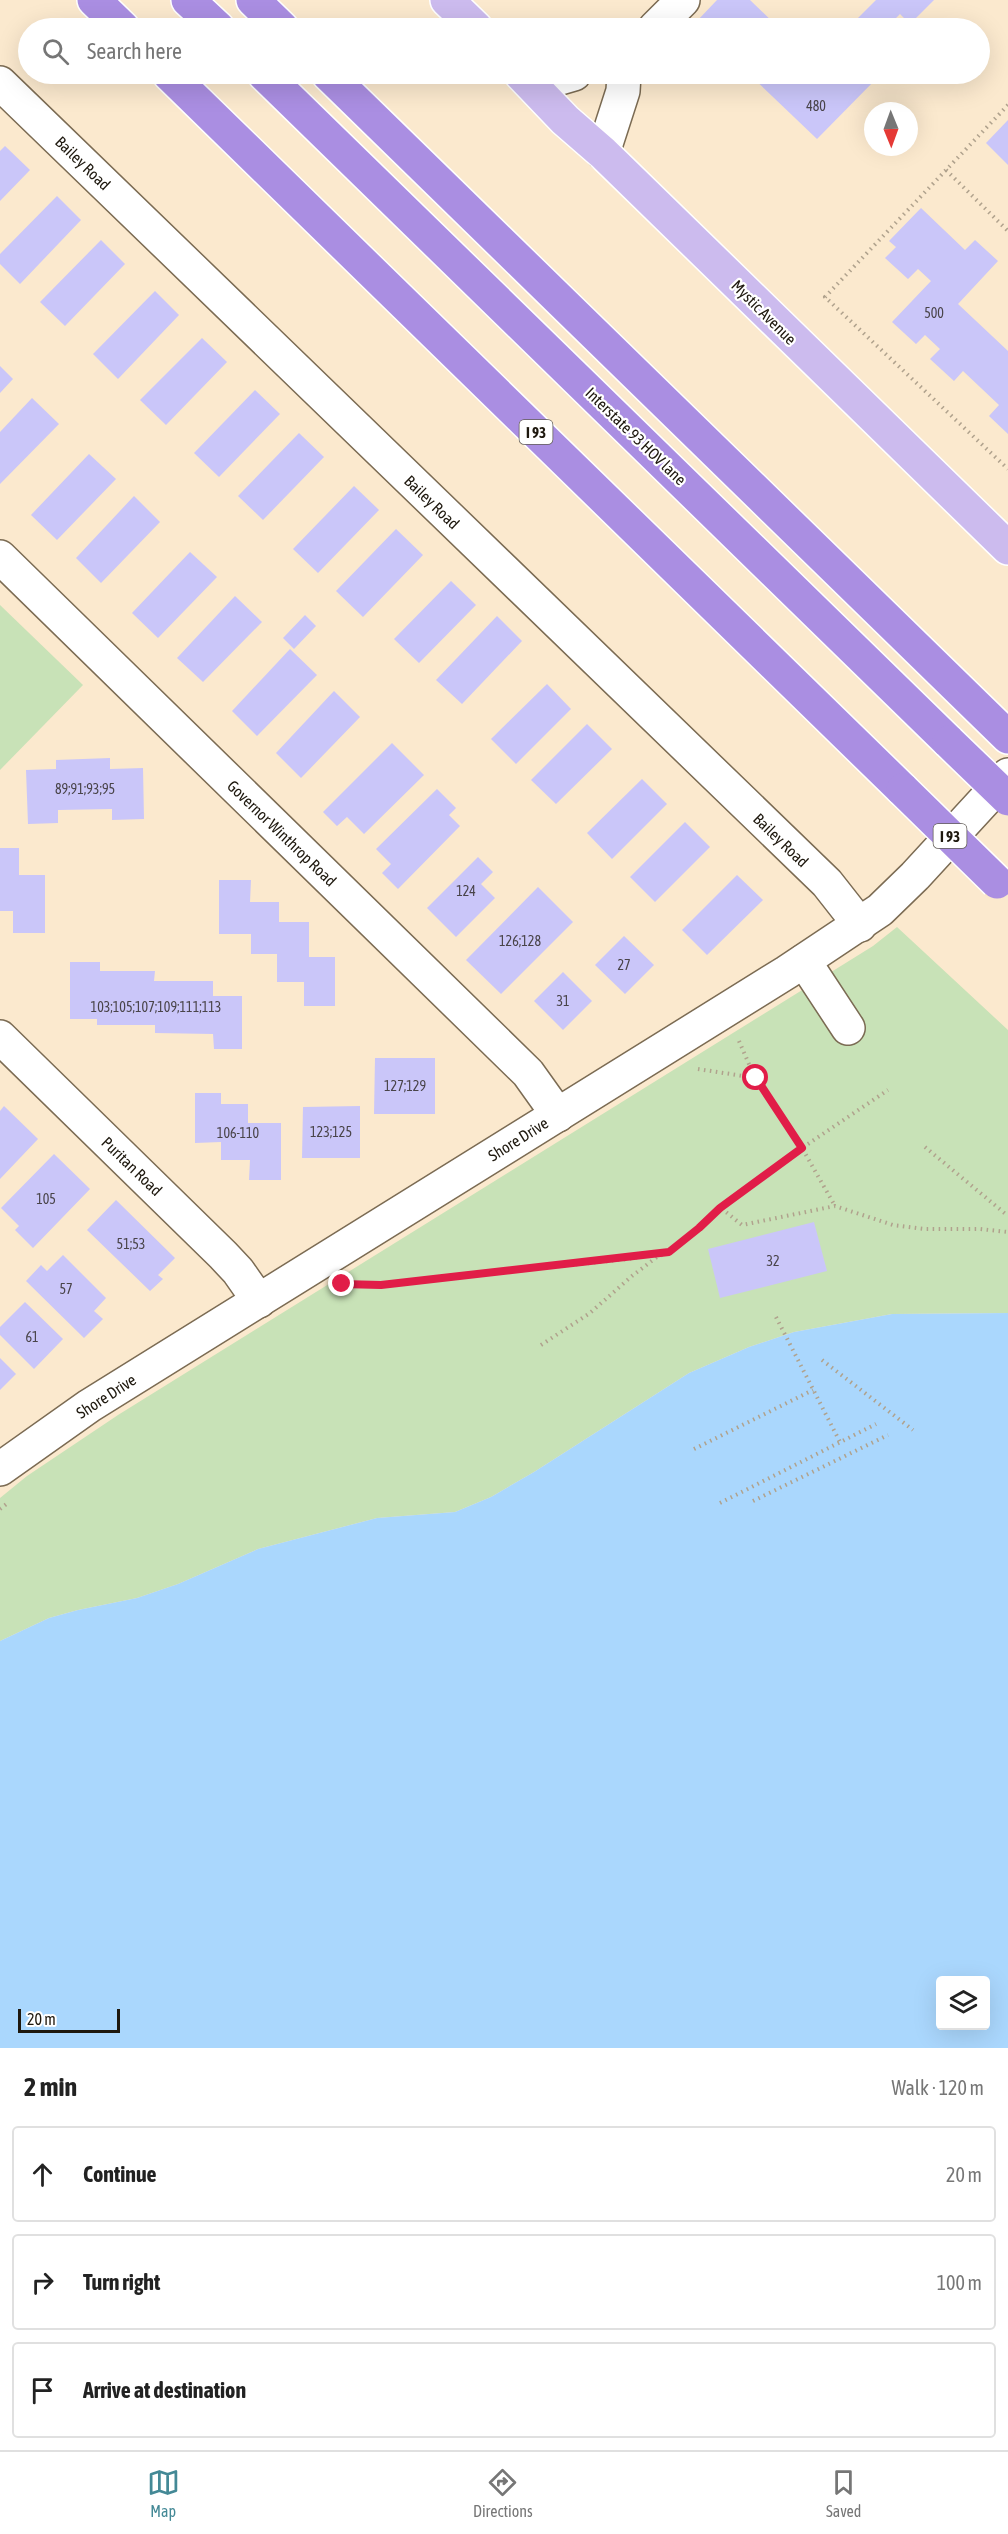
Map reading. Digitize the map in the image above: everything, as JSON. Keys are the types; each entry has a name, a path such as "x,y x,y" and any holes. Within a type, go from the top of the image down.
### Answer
{"highway":[{"path":"94,0 113,18"},
{"path":"188,0 207,18"},
{"path":"253,0 272,18"},
{"name":"I 93","path":"179,84 1003,887"},
{"name":"Interstate 93 HOV lane","path":"274,84 1008,799"},
{"path":"338,84 1008,737"}],"main road":[{"path":"447,0 466,18"},
{"name":"Mystic Avenue","path":"531,84 565,120 603,153 1008,548"}],"street":[{"path":"665,18 683,0"},
{"name":"Bailey Road","path":"0,83 827,883 860,925"},
{"path":"603,153 623,84"},
{"name":"Governor Winthrop Road","path":"0,558 528,1073 558,1115"},
{"name":"Shore Drive","path":"0,1469 89,1406 860,925 903,888 1008,775"},
{"path":"804,961 848,1028"},
{"name":"Puritan Road","path":"0,1036 223,1255 238,1271 259,1301"}],"path":[{"path":"1008,105 825,297 1008,469"},
{"path":"946,170 1008,231"},
{"path":"734,1031 756,1078 802,1148 835,1206"},
{"path":"692,1067 756,1078"},
{"path":"541,1345 590,1313 657,1257 669,1252 699,1228 720,1208 802,1148 888,1090"},
{"path":"925,1147 1008,1216"},
{"path":"720,1208 742,1225 835,1206 893,1225 924,1229 980,1229 1008,1232"},
{"path":"342,1284 381,1285 669,1252"},
{"path":"776,1317 840,1442"},
{"path":"822,1360 914,1430"},
{"path":"694,1449 813,1390"},
{"path":"720,1503 876,1424"},
{"path":"753,1501 888,1435"}],"green space":[{"path":"0,605 83,685 0,770"},
{"path":"897,927 1008,1030 1008,1313 892,1314 794,1332 749,1347 689,1373 534,1472 491,1497 455,1512 377,1518 258,1549 178,1584 137,1598 49,1618 0,1641 0,1498 27,1476 118,1415 873,946"}],"water":[{"path":"1008,1313 1008,2048 0,2048 0,1641 49,1618 137,1598 178,1584 258,1549 377,1518 455,1512 491,1497 534,1472 689,1373 749,1347 794,1332 892,1314"}],"building":[{"path":"717,0 750,0 769,18 700,18"},
{"path":"876,0 934,0 916,18 904,18 900,14 896,18 858,18"},
{"path":"759,84 871,84 817,139"},
{"path":"1008,120 1008,165 986,143"},
{"path":"5,146 30,170 0,201 0,151"},
{"path":"57,196 81,220 20,284 0,264 0,254"},
{"path":"921,208 965,250 975,240 998,261 958,304 1008,351 1008,434 989,416 999,405 963,371 954,381 930,359 940,349 925,335 916,344 892,322 931,281 918,269 908,279 885,258 896,247 889,241"},
{"path":"101,240 125,264 65,326 40,302"},
{"path":"155,291 179,315 118,379 93,354"},
{"path":"202,338 227,362 166,425 140,400"},
{"path":"0,366 13,379 0,393"},
{"path":"255,390 280,414 219,477 194,453"},
{"path":"32,398 59,424 0,484 0,432"},
{"path":"299,433 324,457 263,520 238,496"},
{"path":"89,454 116,479 57,540 31,515"},
{"path":"354,486 379,510 318,573 293,549"},
{"path":"134,496 160,522 101,583 76,558"},
{"path":"396,529 423,555 363,617 336,591"},
{"path":"190,552 217,577 158,638 132,613"},
{"path":"451,581 476,605 419,663 394,639"},
{"path":"235,596 262,622 203,682 177,658"},
{"path":"305,615 316,626 294,649 283,638"},
{"path":"497,616 522,641 462,704 436,680"},
{"path":"290,649 317,675 257,736 232,711"},
{"path":"547,684 571,709 516,764 491,739"},
{"path":"334,691 360,717 301,778 276,753"},
{"path":"587,724 612,749 556,804 531,780"},
{"path":"392,743 424,775 364,834 347,817 337,826 323,812"},
{"path":"110,758 110,769 143,768 144,819 112,820 112,809 58,810 58,823 28,824 26,770 56,769 56,760"},
{"path":"642,779 667,804 612,859 587,833"},
{"path":"437,789 456,808 449,815 460,826 398,889 382,873 391,864 376,849"},
{"path":"685,822 710,847 655,902 630,877"},
{"path":"0,848 19,848 19,875 45,875 45,933 13,933 13,911 0,911"},
{"path":"478,857 493,872 481,884 495,898 456,937 427,908"},
{"path":"737,875 763,900 707,955 682,930"},
{"path":"219,880 251,880 250,902 279,902 279,922 309,922 309,957 335,957 335,1006 304,1006 304,982 277,982 277,954 251,954 251,934 219,934"},
{"path":"538,887 573,922 501,994 466,960"},
{"path":"624,936 654,965 625,994 595,965"},
{"path":"70,962 100,962 100,971 155,971 154,981 213,981 213,996 242,996 242,1049 214,1049 213,1034 155,1033 155,1025 97,1025 97,1019 70,1019"},
{"path":"563,972 592,1001 563,1030 534,1001"},
{"path":"375,1058 435,1058 435,1114 374,1114"},
{"path":"195,1093 221,1093 221,1104 248,1104 248,1123 281,1123 281,1180 249,1180 250,1160 221,1160 221,1142 195,1143"},
{"path":"4,1106 38,1139 0,1179 0,1111"},
{"path":"360,1106 360,1158 302,1158 303,1107"},
{"path":"54,1154 90,1189 33,1248 15,1230 19,1226 1,1208"},
{"path":"116,1200 175,1258 158,1275 163,1279 150,1291 87,1230"},
{"path":"814,1222 827,1271 720,1298 708,1249"},
{"path":"63,1255 106,1298 94,1311 103,1319 84,1338 26,1281 41,1265 47,1271"},
{"path":"25,1302 63,1339 34,1369 0,1335 0,1327"},
{"path":"0,1358 16,1374 0,1390"}],"route":[{"path":"342,1284 381,1285 628,1259 669,1252 720,1208 802,1148 756,1078"}]}
